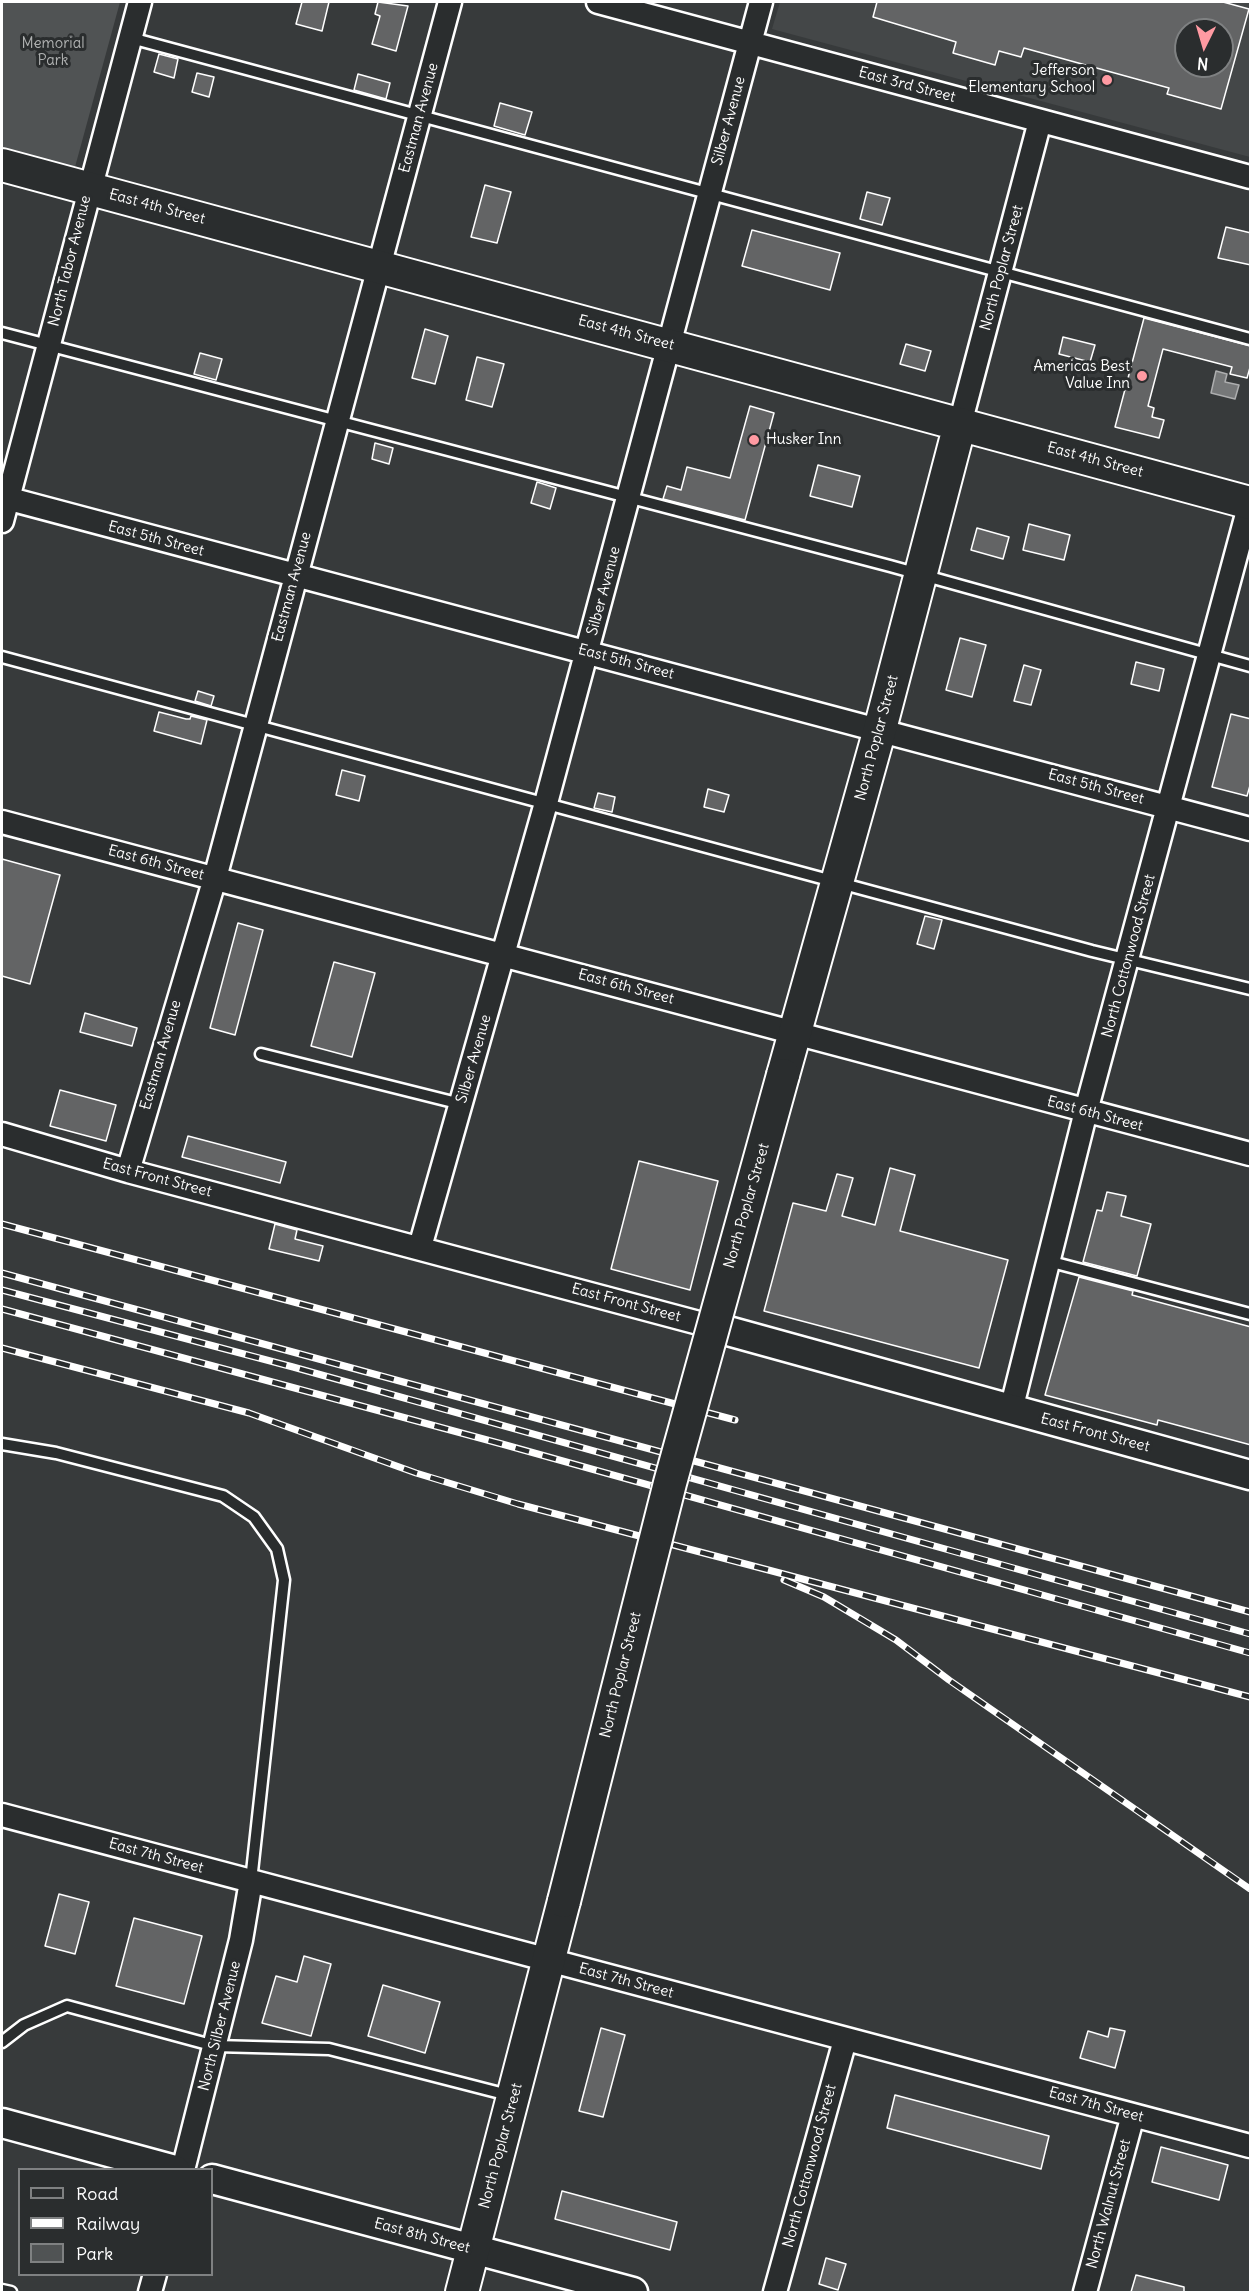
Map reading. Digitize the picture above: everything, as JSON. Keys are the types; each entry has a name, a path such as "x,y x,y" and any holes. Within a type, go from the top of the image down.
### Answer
{"main road":[{"name":"East 4th Street","path":"2,165 1251,503"},
{"name":"North Poplar Street","path":"462,2292 514,2097 670,1483 880,729 960,424"}],"street":[{"name":"North Tabor Avenue","path":"2,522 4,498 48,346 88,189 140,2"},
{"name":"Eastman Avenue","path":"128,1171 215,878 450,2"},
{"name":"East 3rd Street","path":"598,2 1251,177"},
{"name":"Silber Avenue","path":"420,1247 505,955 710,196 760,2"},
{"name":"North Poplar Street","path":"960,424 1040,121"},
{"name":"East 5th Street","path":"4,498 1251,829"},
{"name":"North Cottonwood Street","path":"1011,1410 1086,1112 1251,503"},
{"name":"East 6th Street","path":"2,822 1251,1154"},
{"name":"East Front Street","path":"2,1134 128,1171 420,1247 1251,1475"},
{"name":"East 7th Street","path":"2,1815 1251,2146"},
{"name":"North Silber Avenue","path":"183,2168 241,1940 251,1881"},
{"name":"North Cottonwood Street","path":"775,2292 845,2040"},
{"name":"North Walnut Street","path":"1085,2292 1133,2115"},
{"path":"2,2123 171,2168"},
{"name":"East 8th Street","path":"213,2179 633,2292"},
{"path":"150,2292 154,2276"}],"lane":[{"path":"130,38 710,196 1251,339"},
{"path":"2,333 922,574 1251,666"},
{"path":"2,657 1128,959 1251,989"},
{"path":"261,1054 461,1104"},
{"path":"1048,1261 1251,1314"},
{"path":"2,1444 56,1453 223,1496 254,1517 277,1549 284,1580 251,1881"},
{"path":"2,2042 24,2025 67,2006 215,2046 329,2049 514,2097"},
{"path":"2,2290 11,2292"}],"shaded area":[{"name":"Jefferson Elementary School","path":"780,2 1250,2 1250,157 772,29"},
{"path":"1216,371 1227,374 1225,382 1239,385 1235,399 1211,393"}],"green space":[{"name":"Memorial Park","path":"2,2 120,2 75,167 2,148"}],"building":[{"path":"302,2 329,2 322,31 296,24"},
{"path":"378,2 408,6 396,51 372,44 380,16 375,14"},
{"path":"877,2 1223,2 1249,9 1234,63 1234,18 1174,18 1174,78 1230,78 1221,109 1167,94 1169,88 1024,48 1021,57 999,51 995,65 953,53 956,42 873,17"},
{"path":"159,54 178,59 174,78 154,72"},
{"path":"197,73 214,77 209,97 192,92"},
{"path":"358,74 390,83 386,99 354,90"},
{"path":"500,103 532,112 525,135 494,126"},
{"path":"485,185 511,192 497,243 471,237"},
{"path":"867,192 890,198 882,225 860,219"},
{"path":"1226,227 1251,233 1251,265 1218,258"},
{"path":"752,230 840,253 830,290 742,266"},
{"name":"Americas Best Value Inn","path":"1144,318 1251,346 1251,364 1247,378 1230,374 1232,367 1163,349 1148,406 1154,408 1152,417 1164,420 1159,438 1115,427"},
{"path":"425,329 448,336 435,384 412,378"},
{"path":"1063,337 1095,345 1090,362 1059,354"},
{"path":"906,344 931,351 925,371 900,364"},
{"path":"200,353 222,359 216,380 194,374"},
{"path":"477,357 504,364 492,407 466,400"},
{"name":"Husker Inn","path":"750,406 774,413 745,520 663,499 667,486 681,490 687,467 730,478"},
{"path":"375,443 393,448 389,464 372,459"},
{"path":"818,465 860,476 852,507 810,496"},
{"path":"537,482 556,488 550,509 531,503"},
{"path":"1029,524 1070,535 1064,560 1023,550"},
{"path":"977,528 1009,537 1003,559 971,550"},
{"path":"960,638 986,645 972,697 946,690"},
{"path":"1136,662 1164,669 1159,691 1131,684"},
{"path":"1024,665 1041,670 1031,705 1014,701"},
{"path":"198,691 214,696 211,706 195,701"},
{"path":"159,712 186,719 190,719 191,716 207,720 201,744 154,731"},
{"path":"1231,714 1251,719 1251,782 1247,796 1212,787"},
{"path":"342,770 365,776 359,801 336,795"},
{"path":"708,789 729,795 724,812 704,807"},
{"path":"598,793 615,797 612,812 594,808"},
{"path":"2,859 60,875 30,984 2,976"},
{"path":"925,916 942,920 934,949 917,944"},
{"path":"238,923 263,930 235,1035 210,1028"},
{"path":"334,962 375,973 352,1057 311,1046"},
{"path":"85,1013 137,1028 132,1046 80,1032"},
{"path":"60,1090 116,1105 106,1141 50,1126"},
{"path":"188,1136 286,1162 280,1183 182,1157"},
{"path":"639,1161 718,1181 690,1290 611,1269"},
{"path":"890,1168 915,1175 900,1231 1008,1260 979,1368 764,1311 793,1203 826,1211 837,1174 853,1178 842,1216 875,1225"},
{"path":"1107,1192 1126,1196 1121,1216 1151,1224 1137,1276 1083,1262 1097,1210 1102,1211"},
{"path":"275,1224 297,1230 295,1239 323,1246 319,1261 269,1249"},
{"path":"1079,1277 1133,1291 1132,1295 1251,1327 1251,1445 1158,1420 1157,1425 1045,1395"},
{"path":"59,1894 89,1902 75,1954 45,1946"},
{"path":"134,1918 202,1936 184,2004 116,1986"},
{"path":"304,1956 331,1964 311,2036 262,2023 276,1976 297,1982"},
{"path":"383,1985 440,2002 425,2053 368,2036"},
{"path":"601,2028 625,2035 603,2117 579,2111"},
{"path":"1110,2028 1125,2031 1115,2068 1080,2058 1088,2031 1108,2037"},
{"path":"895,2095 1049,2136 1041,2169 887,2128"},
{"path":"1161,2147 1228,2165 1219,2200 1152,2182"},
{"path":"562,2191 677,2222 670,2250 555,2219"},
{"path":"826,2258 846,2264 838,2290 819,2284"},
{"path":"1136,2275 1184,2287 1184,2292 1131,2292"}],"railway":[{"path":"2,1224 735,1420"},
{"path":"2,1273 1250,1612"},
{"path":"2,1290 293,1367 1250,1634"},
{"path":"2,1309 502,1444 1250,1653"},
{"path":"2,1348 249,1413 416,1473 518,1504 1250,1697"},
{"path":"784,1580 824,1597 896,1640 949,1680 1250,1889"}],"place":[{"name":"Jefferson Elementary School","path":"1107,80"},
{"name":"Americas Best Value Inn","path":"1142,376"},
{"name":"Husker Inn","path":"754,440"}]}
